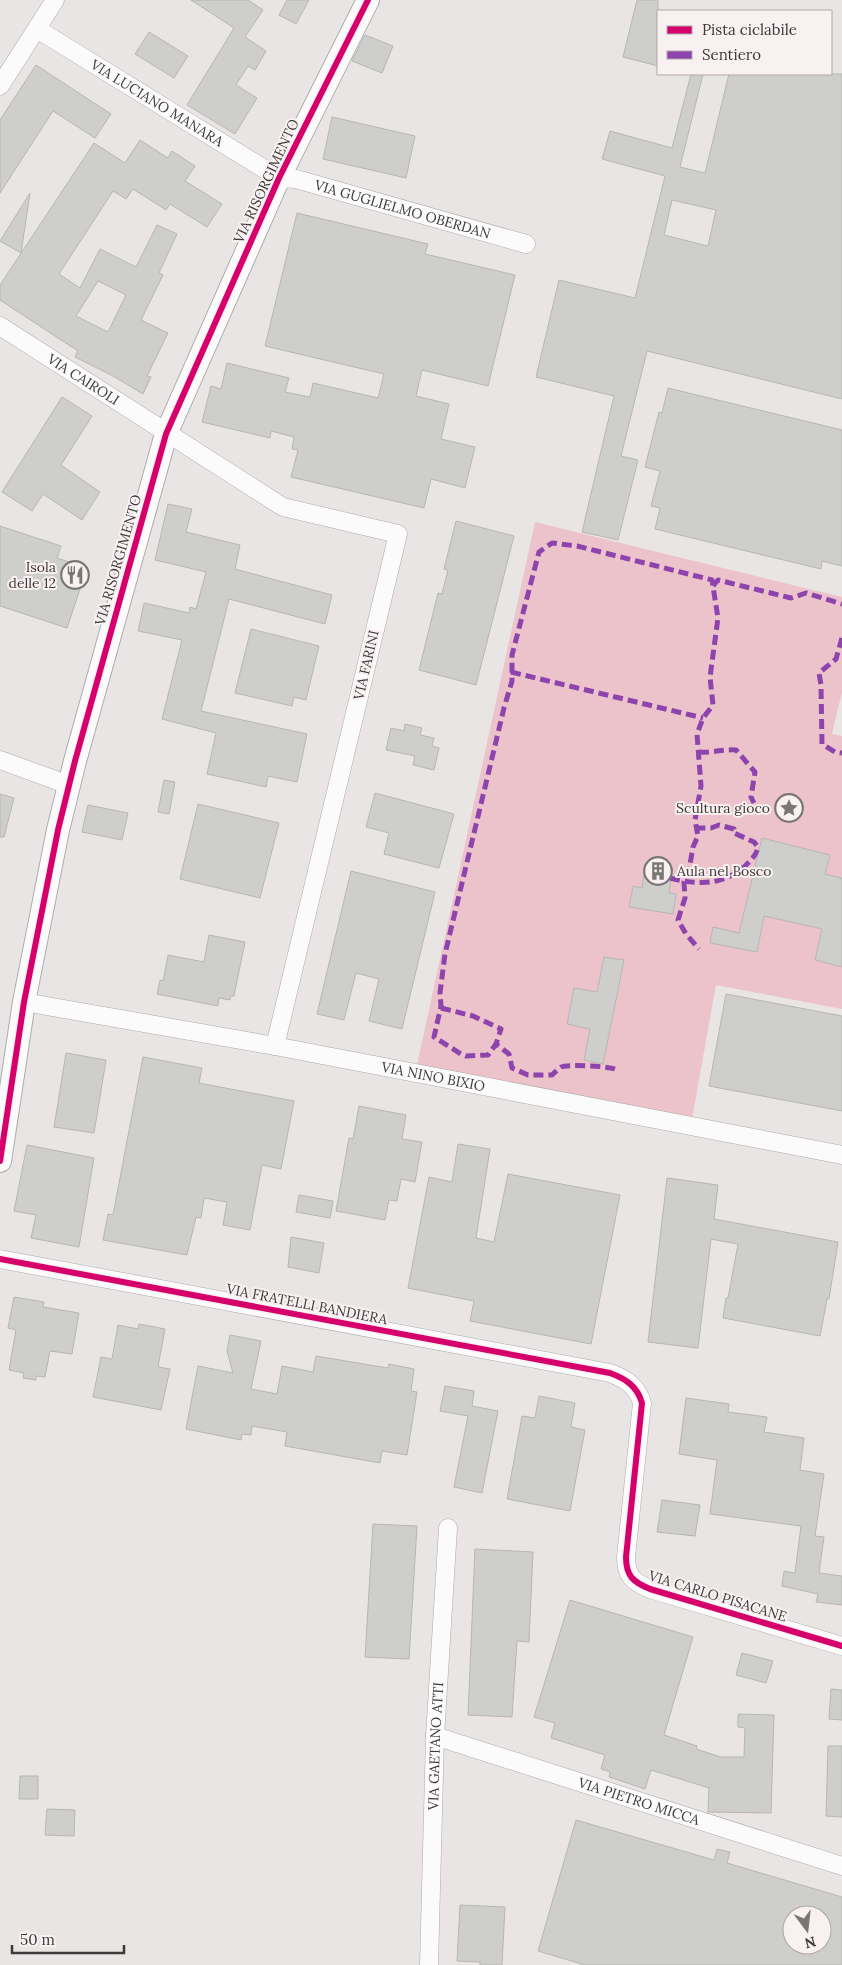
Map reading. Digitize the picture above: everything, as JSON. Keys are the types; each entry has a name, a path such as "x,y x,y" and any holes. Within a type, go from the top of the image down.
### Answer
{"street":[{"path":"0,86 55,0"},
{"name":"VIA RISORGIMENTO","path":"0,1161 24,1002 44,895 69,785 166,434 279,178 368,0"},
{"name":"VIA LUCIANO MANARA","path":"36,29 279,178"},
{"name":"VIA GUGLIELMO OBERDAN","path":"279,178 296,179 526,244"},
{"name":"VIA CAIROLI","path":"0,326 166,434"},
{"name":"VIA FARINI","path":"166,434 283,507 398,534 275,1046"},
{"path":"0,760 69,785"},
{"name":"VIA NINO BIXIO","path":"24,1002 275,1046 842,1155"},
{"name":"VIA FRATELLI BANDIERA","path":"0,1259 610,1373"},
{"name":"VIA CARLO PISACANE","path":"610,1373 630,1383 636,1389 642,1403 626,1557 626,1569 634,1582 650,1589 842,1646"},
{"name":"VIA GAETANO ATTI","path":"429,1965 436,1736 448,1528"},
{"name":"VIA PIETRO MICCA","path":"436,1736 842,1866"}],"shaded area":[{"path":"535,522 842,597 842,692 832,734 842,736 842,1009 716,985 692,1119 417,1065"}],"building":[{"path":"191,0 248,0 263,10 245,37 266,51 255,70 248,66 236,85 257,98 235,134 187,105 234,28"},
{"path":"287,0 309,0 296,24 279,15"},
{"path":"637,0 658,0 657,66 623,57"},
{"path":"149,32 188,56 174,78 135,54"},
{"path":"365,35 393,46 382,73 352,61"},
{"path":"36,65 111,114 95,138 53,111 0,193 0,120"},
{"path":"842,74 842,399 647,351 621,456 638,460 618,540 582,532 614,396 536,377 559,280 635,298 665,176 602,159 610,131 672,148 691,75 703,75 680,167 705,173 729,75","holes":["672,200 716,210 708,246 664,235"]},
{"path":"332,117 415,136 406,178 323,159"},
{"path":"140,140 168,158 172,151 195,166 185,181 222,204 207,227 170,204 166,210 133,189 126,199 113,191 59,274 80,288 100,249 136,267 157,225 177,234 159,273 163,275 141,320 168,333 147,376 151,377 143,394 75,357 78,351 0,300 0,285 94,143 125,163","holes":["98,281 126,295 108,332 76,316"]},
{"path":"30,193 21,253 0,241"},
{"path":"297,213 428,244 425,254 515,275 488,386 422,370 416,396 449,404 441,439 475,447 465,488 431,479 424,508 291,477 298,450 292,449 294,437 271,431 270,438 202,422 211,386 221,389 227,363 289,378 285,392 310,397 313,383 378,398 384,374 265,346"},
{"path":"668,388 842,430 842,566 822,561 821,569 655,529 660,508 651,506 660,471 645,467 659,412 662,413"},
{"path":"62,397 92,416 61,465 100,492 82,520 43,494 32,511 2,492"},
{"path":"168,504 192,509 186,532 240,545 235,569 332,595 325,624 229,599 201,711 307,734 297,782 268,776 266,787 207,774 216,733 162,719 182,640 138,631 144,603 189,613 190,607 196,609 206,572 155,560"},
{"path":"456,521 514,536 476,685 419,670 438,593 442,594 448,570 444,569"},
{"path":"0,526 61,546 57,558 87,568 67,628 0,606"},
{"path":"251,629 319,646 306,700 294,697 292,706 235,693"},
{"path":"405,724 422,728 420,735 434,738 432,746 439,748 434,770 413,765 415,756 386,750 391,728 404,731"},
{"path":"164,780 175,782 169,814 158,812"},
{"path":"375,793 454,814 439,868 384,854 389,833 366,827"},
{"path":"0,794 14,798 4,837 0,837"},
{"path":"198,804 279,823 260,898 180,879"},
{"path":"88,805 128,813 122,840 82,832"},
{"path":"762,838 830,855 825,874 842,878 842,967 815,960 822,929 764,916 757,952 710,943 713,927 739,933"},
{"path":"645,865 672,868 669,893 676,894 673,914 629,907 633,886 642,888"},
{"path":"351,871 435,892 402,1029 369,1021 379,979 356,973 344,1020 317,1014"},
{"path":"209,935 245,942 234,996 231,996 230,1000 219,998 218,1006 157,994 160,980 163,981 168,955 204,962"},
{"path":"604,957 624,960 603,1064 584,1060 590,1029 567,1024 574,988 597,992"},
{"path":"726,994 842,1016 842,1111 709,1086"},
{"path":"66,1053 106,1060 94,1133 54,1127"},
{"path":"143,1057 202,1068 199,1083 294,1101 281,1169 262,1165 250,1230 223,1225 227,1202 204,1198 201,1218 196,1217 187,1255 103,1240 108,1214 113,1215"},
{"path":"359,1106 406,1115 402,1139 422,1142 415,1182 401,1179 397,1201 389,1200 385,1220 336,1211 349,1138 353,1139"},
{"path":"458,1144 490,1149 476,1238 494,1242 508,1174 620,1195 591,1344 470,1321 474,1301 408,1288 429,1177 452,1182"},
{"path":"27,1145 94,1158 79,1247 31,1238 36,1215 14,1211"},
{"path":"667,1178 718,1185 714,1219 838,1242 829,1299 827,1299 820,1336 723,1318 738,1244 711,1239 698,1348 648,1342"},
{"path":"299,1195 333,1201 330,1218 296,1212"},
{"path":"291,1237 324,1243 319,1273 288,1267"},
{"path":"14,1297 44,1302 43,1307 79,1313 72,1354 50,1351 45,1377 36,1376 36,1380 23,1378 24,1373 9,1370 16,1330 8,1328"},
{"path":"139,1324 165,1329 158,1367 170,1369 161,1410 93,1397 101,1357 112,1359 118,1325 138,1329"},
{"path":"230,1335 261,1341 251,1389 277,1394 282,1366 313,1372 316,1356 388,1368 389,1364 414,1369 411,1391 417,1392 407,1455 382,1451 380,1463 285,1446 287,1432 252,1426 251,1435 242,1434 241,1440 186,1429 198,1366 233,1373 227,1351"},
{"path":"445,1386 474,1391 472,1406 498,1411 482,1493 454,1487 468,1416 440,1411"},
{"path":"539,1396 575,1403 571,1427 585,1430 570,1511 507,1499 522,1416 535,1418"},
{"path":"686,1398 729,1404 728,1412 767,1417 764,1432 804,1438 800,1470 824,1474 815,1536 824,1537 819,1573 842,1576 842,1605 816,1602 818,1594 782,1586 784,1571 795,1573 801,1526 710,1514 717,1460 679,1454"},
{"path":"662,1500 700,1505 695,1536 657,1532"},
{"path":"373,1524 417,1526 409,1659 365,1657"},
{"path":"475,1549 533,1552 529,1642 517,1641 512,1717 468,1715"},
{"path":"570,1600 693,1637 664,1735 697,1746 696,1749 721,1757 744,1757 745,1728 738,1727 738,1714 774,1715 771,1813 708,1812 709,1788 651,1770 645,1789 609,1777 610,1772 601,1769 605,1755 551,1738 555,1723 534,1717"},
{"path":"742,1653 773,1661 766,1683 736,1675"},
{"path":"831,1689 842,1690 842,1720 829,1719"},
{"path":"828,1746 842,1746 842,1817 826,1816"},
{"path":"20,1776 38,1776 38,1799 19,1799"},
{"path":"47,1809 75,1810 74,1836 45,1835"},
{"path":"576,1820 714,1860 717,1849 730,1852 727,1863 842,1897 842,1965 585,1965 538,1951"},
{"path":"460,1905 505,1907 502,1965 480,1965 480,1962 457,1961"}],"marked path":[{"path":"615,1069 596,1066 572,1066 561,1067 552,1075 528,1075 512,1068 509,1054 496,1044 488,1055 466,1056 434,1037 441,1006 440,993 445,954 512,681 512,655 539,552 552,543 577,546 712,580 718,618 710,677 713,705 703,718 697,734 701,786 695,820 698,836 693,847 689,870 684,882 685,898 678,920 686,934 699,949"},
{"path":"713,586 718,580 791,598 806,593 842,604"},
{"path":"842,638 836,659 819,673 822,744 835,752 842,753"},
{"path":"511,672 703,718"},
{"path":"699,752 736,750 755,772 751,797 754,803"},
{"path":"670,878 700,883 719,880 737,873 753,858 757,850 758,847 754,842 734,833 734,829 719,825 711,828 697,828"},
{"path":"441,1008 473,1016 501,1029 496,1044"}],"cycle path":[{"path":"0,1161 24,1002 58,830 75,761 166,434 279,178 368,0"},
{"path":"0,1259 616,1375 634,1388 642,1403 626,1557 627,1569 632,1578 650,1589 842,1646"}],"place":[{"name":"Isola delle 12","path":"75,575"},
{"name":"Scultura gioco","path":"789,808"},
{"name":"Aula nel Bosco","path":"658,871"}]}
